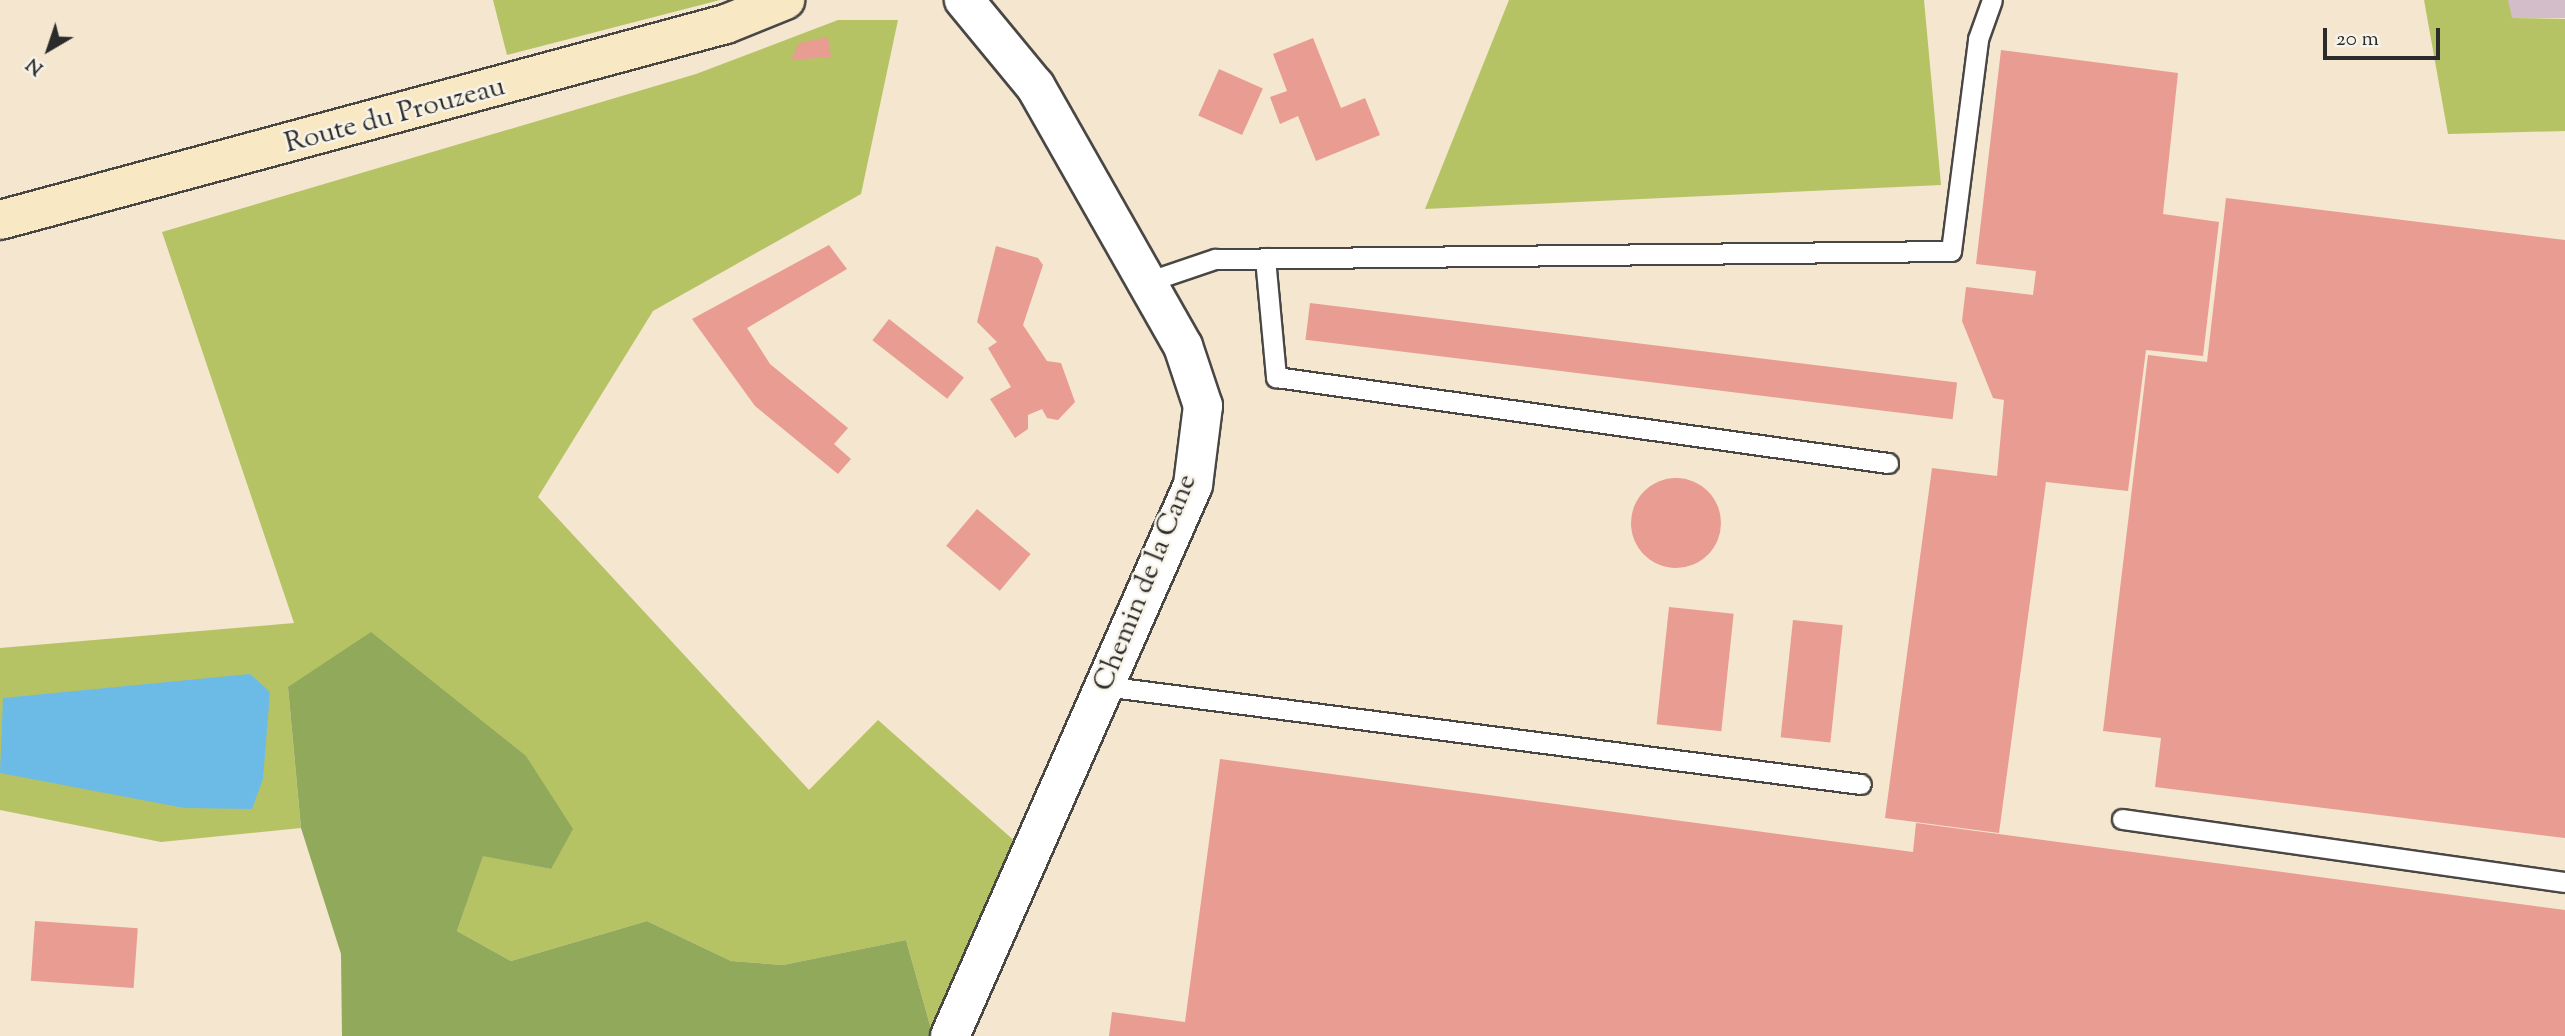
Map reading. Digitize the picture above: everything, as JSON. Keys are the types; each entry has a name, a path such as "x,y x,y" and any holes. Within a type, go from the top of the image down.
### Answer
{"street":[{"name":"Route du Prouzeau","path":"0,220 686,36 785,0"},
{"name":"Chemin de la Cane","path":"950,1036 1193,485 1203,406 1183,346 1035,86 964,0"}],"lane":[{"path":"1147,282 1215,259 1951,251 1978,39 1992,0"},
{"path":"1265,258 1276,377 1888,463"},
{"path":"1104,686 1861,784"},
{"path":"2122,820 2565,882"}],"shaded area":[{"path":"2508,0 2565,0 2565,18 2508,18"}],"green space":[{"path":"493,0 720,0 507,55"},
{"path":"1509,0 1924,0 1941,185 1425,209"},
{"path":"2424,0 2508,0 2512,18 2565,19 2565,131 2448,134"},
{"path":"838,20 898,20 861,194 653,311 538,497 809,790 878,720 1045,868 970,1036 933,1036 906,940 783,965 731,961 647,921 511,961 457,931 483,855 551,869 288,687 301,828 161,842 0,810 0,648 294,623 162,232 696,74"},
{"path":"371,632 526,756 573,829 551,869 483,856 457,931 511,961 647,921 731,961 783,965 906,940 933,1036 342,1036 341,954 301,828 288,687"}],"water":[{"path":"250,674 270,692 263,779 252,809 184,808 0,773 3,698"}],"building":[{"path":"828,37 831,57 791,60 799,43"},
{"path":"1313,38 1341,108 1365,98 1380,135 1316,161 1298,116 1280,124 1270,97 1287,91 1273,54"},
{"path":"2001,50 2178,73 2163,214 2219,222 2203,356 2146,350 2128,491 2046,482 1999,833 1885,818 1932,468 1997,476 2004,400 1993,398 1962,321 1966,287 2033,295 2036,271 1976,264"},
{"path":"1219,69 1263,89 1242,135 1198,116"},
{"path":"2226,198 2565,240 2565,838 2155,787 2161,738 2103,731 2148,355 2207,362"},
{"path":"829,245 847,269 747,328 770,364 848,428 834,444 851,459 838,474 755,406 692,319"},
{"path":"996,246 1038,258 1043,265 1023,325 1047,361 1061,363 1075,402 1058,420 1047,418 1042,409 1028,415 1028,429 1015,438 990,399 1011,387 988,348 997,342 977,322"},
{"path":"1310,303 1957,382 1953,419 1305,340"},
{"path":"889,319 964,377 947,399 872,340"},
{"path":"1676,478 1693,481 1708,491 1718,506 1721,523 1718,540 1708,555 1693,565 1676,568 1659,565 1644,555 1634,540 1631,523 1634,506 1644,491 1659,481"},
{"path":"977,509 1031,554 1000,591 946,546"},
{"path":"1669,607 1734,614 1721,731 1657,724"},
{"path":"1793,620 1843,625 1830,743 1781,737"},
{"path":"1220,759 1913,852 1916,823 2565,910 2565,1036 1109,1036 1112,1012 1185,1022"},
{"path":"35,921 138,928 134,988 31,981"}]}
